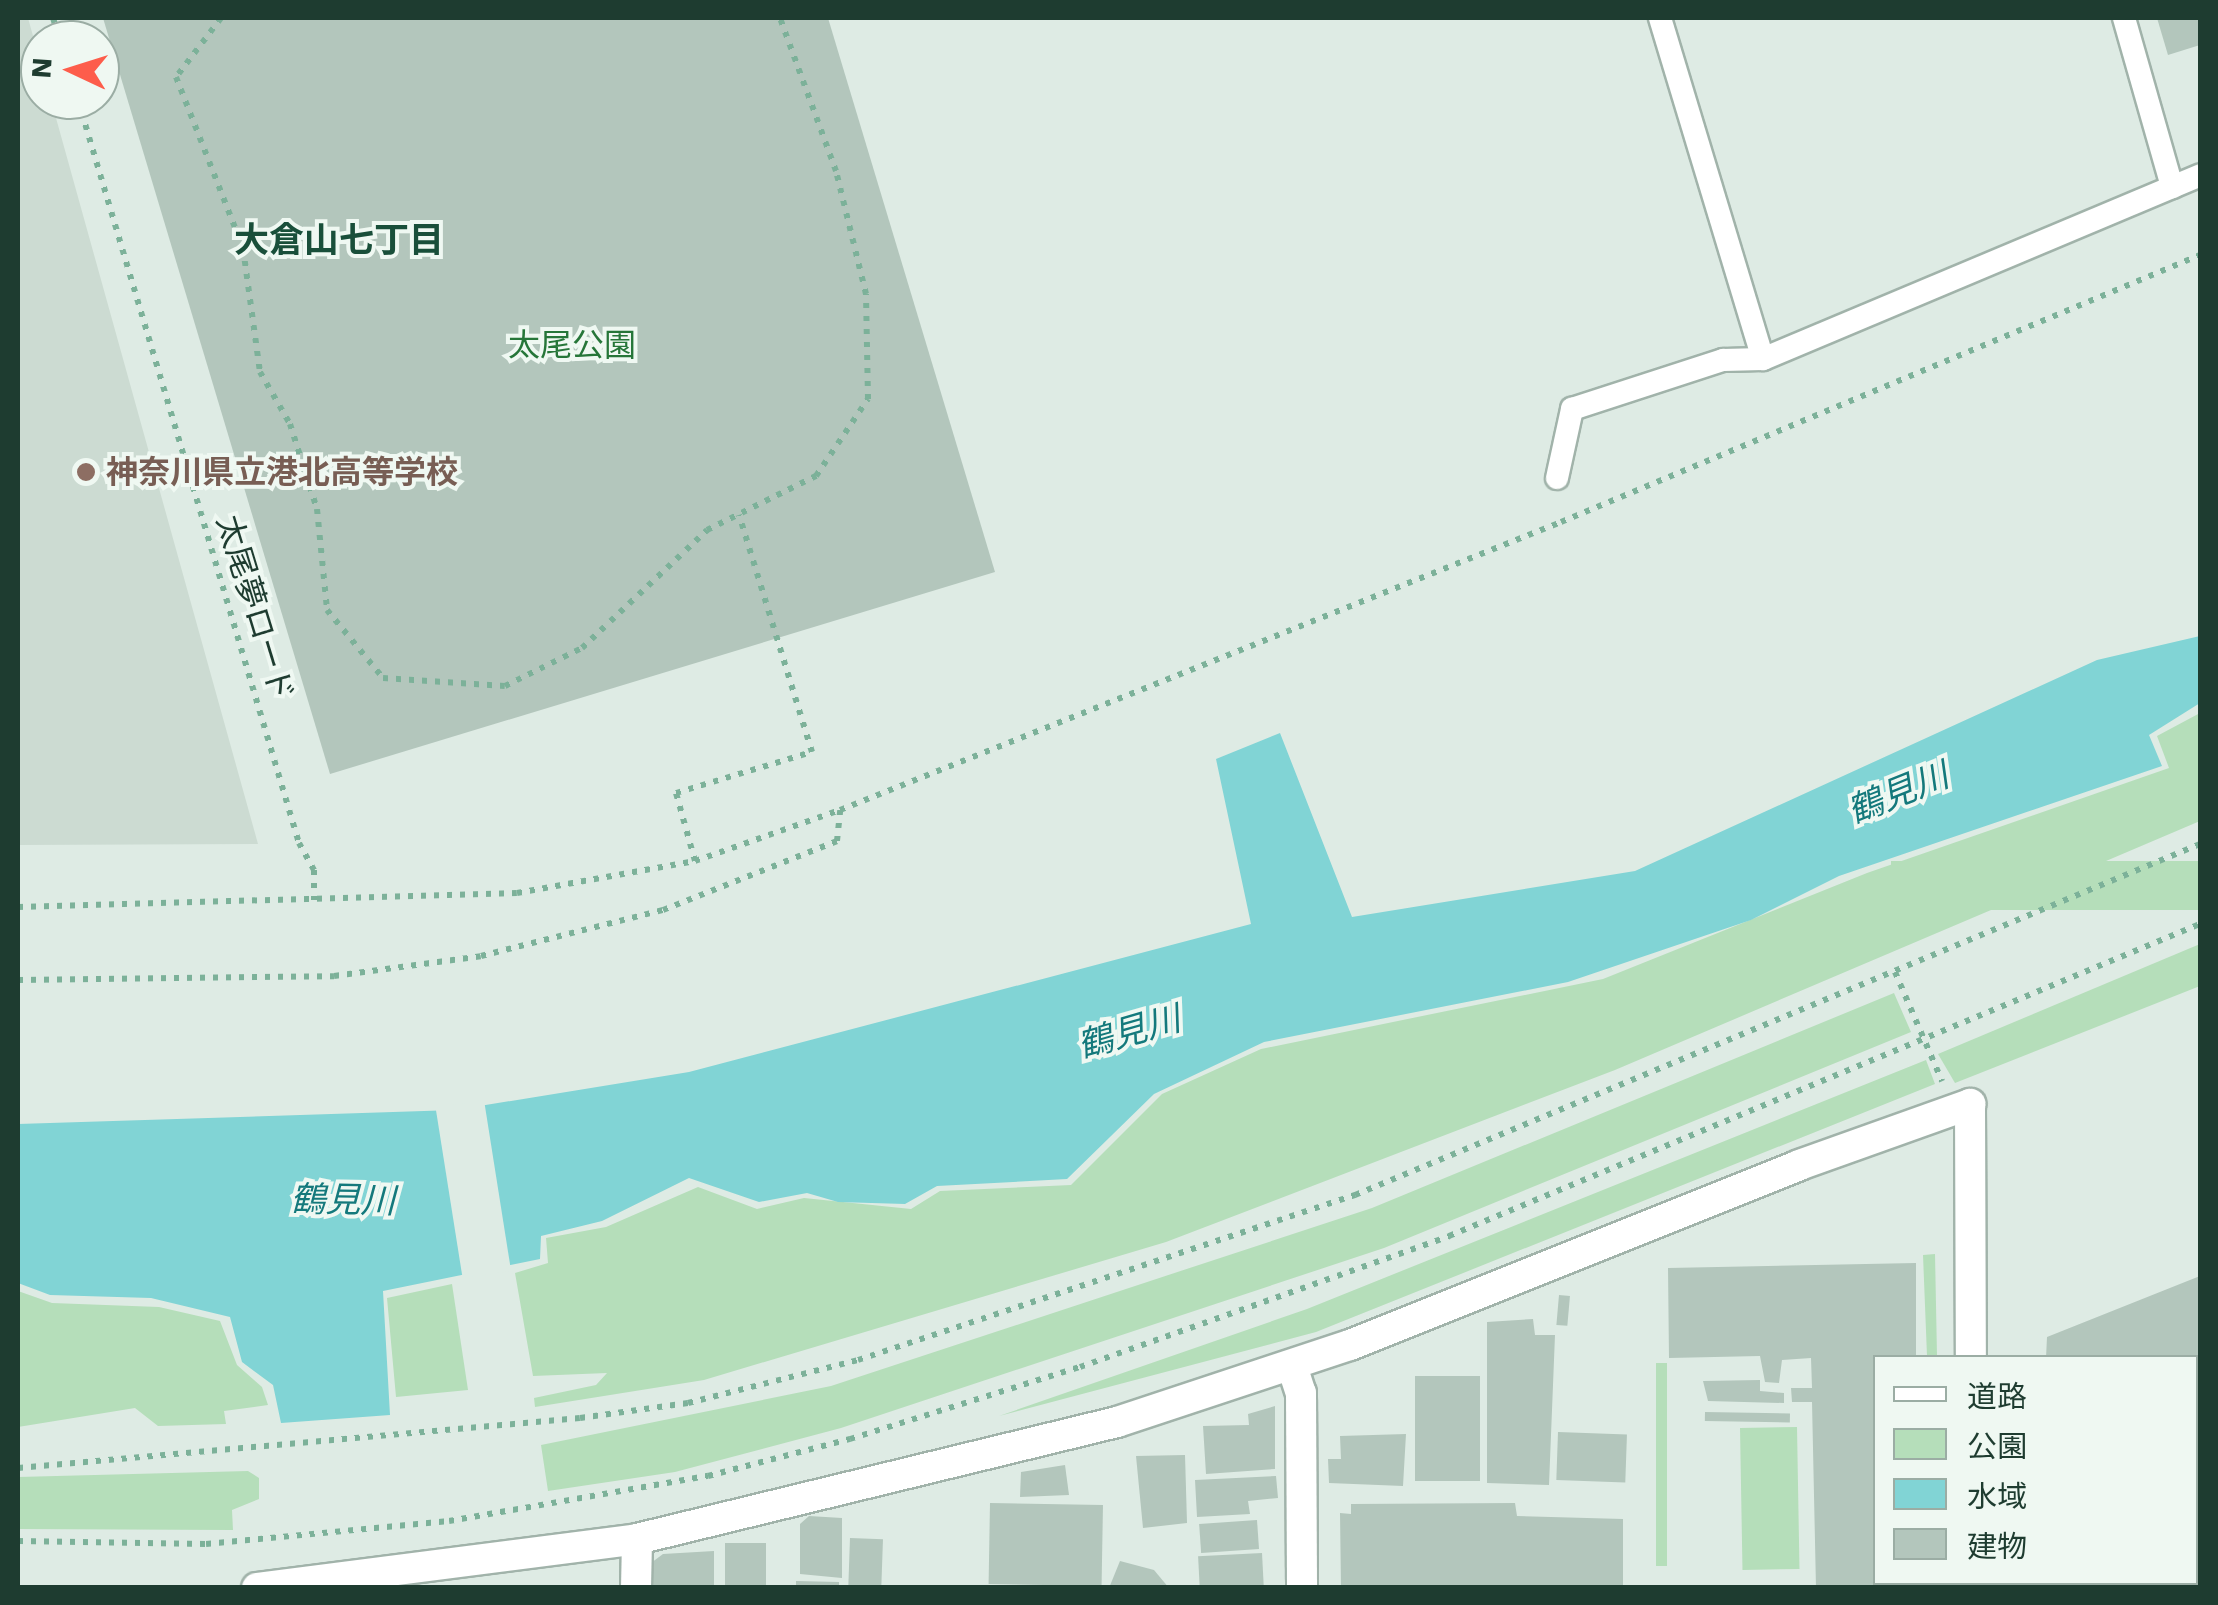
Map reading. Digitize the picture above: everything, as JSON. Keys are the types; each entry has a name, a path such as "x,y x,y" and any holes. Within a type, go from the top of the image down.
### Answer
{"street":[{"path":"257,1588 637,1539 1117,1422 1292,1366 1957,1096 1972,1355"},
{"path":"1292,1366 1300,1393 1302,1588"},
{"path":"636,1588 637,1539"}],"lane":[{"path":"1660,18 1763,359"},
{"path":"2124,18 2172,187"},
{"path":"1557,478 1572,409 1723,360 1763,359 2200,175"}],"path":[{"path":"222,18 176,77 243,248 260,372 290,424 318,509 327,610 384,678 505,686 582,648 706,530 816,476 868,399 866,294 836,171 780,18"},
{"name":"太尾夢ロード","path":"84,120 299,843 314,870 314,900"},
{"path":"18,907 517,893 695,861 840,810 1560,522 2200,256"},
{"path":"695,861 676,793 812,752 739,515"},
{"path":"18,980 334,976 481,956 663,910 837,841 840,810"},
{"path":"18,1468 434,1435 688,1403 858,1360 1355,1195 2200,844"},
{"path":"18,1541 206,1544 449,1520 670,1483 850,1439 1396,1256 1926,1041 2200,924"},
{"path":"1895,972 1926,1041 1957,1096"}],"shaded area":[{"name":"神奈川県立港北高等学校","path":"18,18 28,18 20,20 20,120 57,120 258,844 18,845"}],"green space":[{"path":"2200,713 2200,821 1615,1070 1166,1242 704,1380 535,1407 534,1398 596,1385 607,1373 533,1376 515,1273 548,1263 546,1238 606,1227 698,1187 757,1209 804,1198 911,1209 940,1191 1071,1185 1162,1094 1261,1049 1603,979 1867,873 2169,768 2157,736"},
{"path":"1891,861 2200,861 2200,910 1891,910"},
{"path":"2200,944 2200,986 1955,1083 1938,1054"},
{"path":"1894,993 1911,1032 1384,1248 841,1428 675,1472 548,1491 541,1445 831,1386 1372,1208"},
{"path":"1926,1060 1935,1084 1316,1332 999,1416 1307,1309"},
{"path":"1935,1254 1937,1355 1927,1355 1923,1255"},
{"path":"452,1284 468,1390 396,1397 387,1298"},
{"path":"18,1291 52,1303 159,1307 220,1321 237,1365 262,1387 268,1405 224,1411 226,1424 158,1426 135,1408 18,1427"},
{"path":"1656,1363 1667,1363 1667,1566 1656,1566"},
{"path":"1797,1427 1799,1569 1742,1570 1740,1428"},
{"path":"248,1471 259,1478 259,1499 232,1510 233,1530 18,1529 18,1477"}],"water":[{"name":"鶴見川","path":"2200,636 2200,703 2149,735 2162,766 1839,876 1751,920 1568,982 1264,1042 1154,1094 1067,1179 937,1186 905,1204 838,1202 807,1193 759,1202 689,1178 602,1221 541,1236 540,1259 383,1291 390,1415 281,1423 273,1385 242,1362 230,1317 151,1298 50,1295 18,1283 18,1124 455,1110 689,1072 1251,924 1216,759 1280,733 1352,917 1635,871 2097,660"}],"pier":[{"path":"484,1100 511,1271 463,1279 436,1108"}],"building":[{"name":"太尾公園","path":"828,18 995,572 330,774 120,75 120,20 104,20"},
{"path":"2157,18 2200,18 2200,45 2168,55"},
{"path":"1916,1263 1916,1355 1873,1355 1873,1585 1914,1588 1816,1588 1812,1402 1792,1402 1791,1388 1812,1388 1811,1358 1782,1360 1779,1383 1765,1382 1760,1356 1669,1358 1668,1268"},
{"path":"2200,1276 2200,1429 2198,1355 2046,1355 2047,1337"},
{"path":"1559,1295 1570,1296 1567,1326 1556,1325"},
{"path":"1533,1319 1535,1335 1555,1335 1549,1485 1487,1483 1487,1322"},
{"path":"1415,1376 1480,1376 1480,1481 1415,1481"},
{"path":"1760,1380 1760,1391 1784,1393 1784,1403 1708,1401 1703,1381"},
{"path":"1275,1406 1275,1469 1206,1474 1203,1426 1249,1425 1248,1414"},
{"path":"1705,1412 1790,1413 1790,1422 1705,1421"},
{"path":"1558,1432 1627,1434 1625,1482 1556,1480"},
{"path":"1406,1434 1403,1486 1329,1483 1328,1459 1341,1459 1340,1436"},
{"path":"2200,1450 2200,1588 2089,1588 2088,1585 2198,1585"},
{"path":"1185,1455 1187,1523 1143,1528 1136,1456"},
{"path":"1065,1465 1069,1495 1020,1497 1021,1472"},
{"path":"1276,1476 1278,1498 1248,1501 1250,1514 1197,1517 1195,1480"},
{"path":"990,1503 1103,1505 1102,1586 989,1584"},
{"path":"1515,1503 1517,1516 1623,1519 1623,1588 1341,1588 1340,1513 1351,1514 1351,1504"},
{"path":"809,1516 842,1518 842,1578 800,1574 800,1524"},
{"path":"1257,1520 1259,1549 1201,1553 1199,1524"},
{"path":"850,1538 883,1539 881,1588 848,1588"},
{"path":"725,1543 766,1543 766,1587 725,1587"},
{"path":"714,1551 714,1588 651,1588 651,1563 663,1554"},
{"path":"1262,1553 1264,1588 1200,1588 1198,1556"},
{"path":"1120,1561 1154,1570 1169,1588 1109,1588"},
{"path":"796,1581 839,1582 839,1588 796,1588"}],"place":[{"name":"神奈川県立港北高等学校","path":"86,472"}],"district":[{"name":"大倉山七丁目","path":"339,240"}]}
